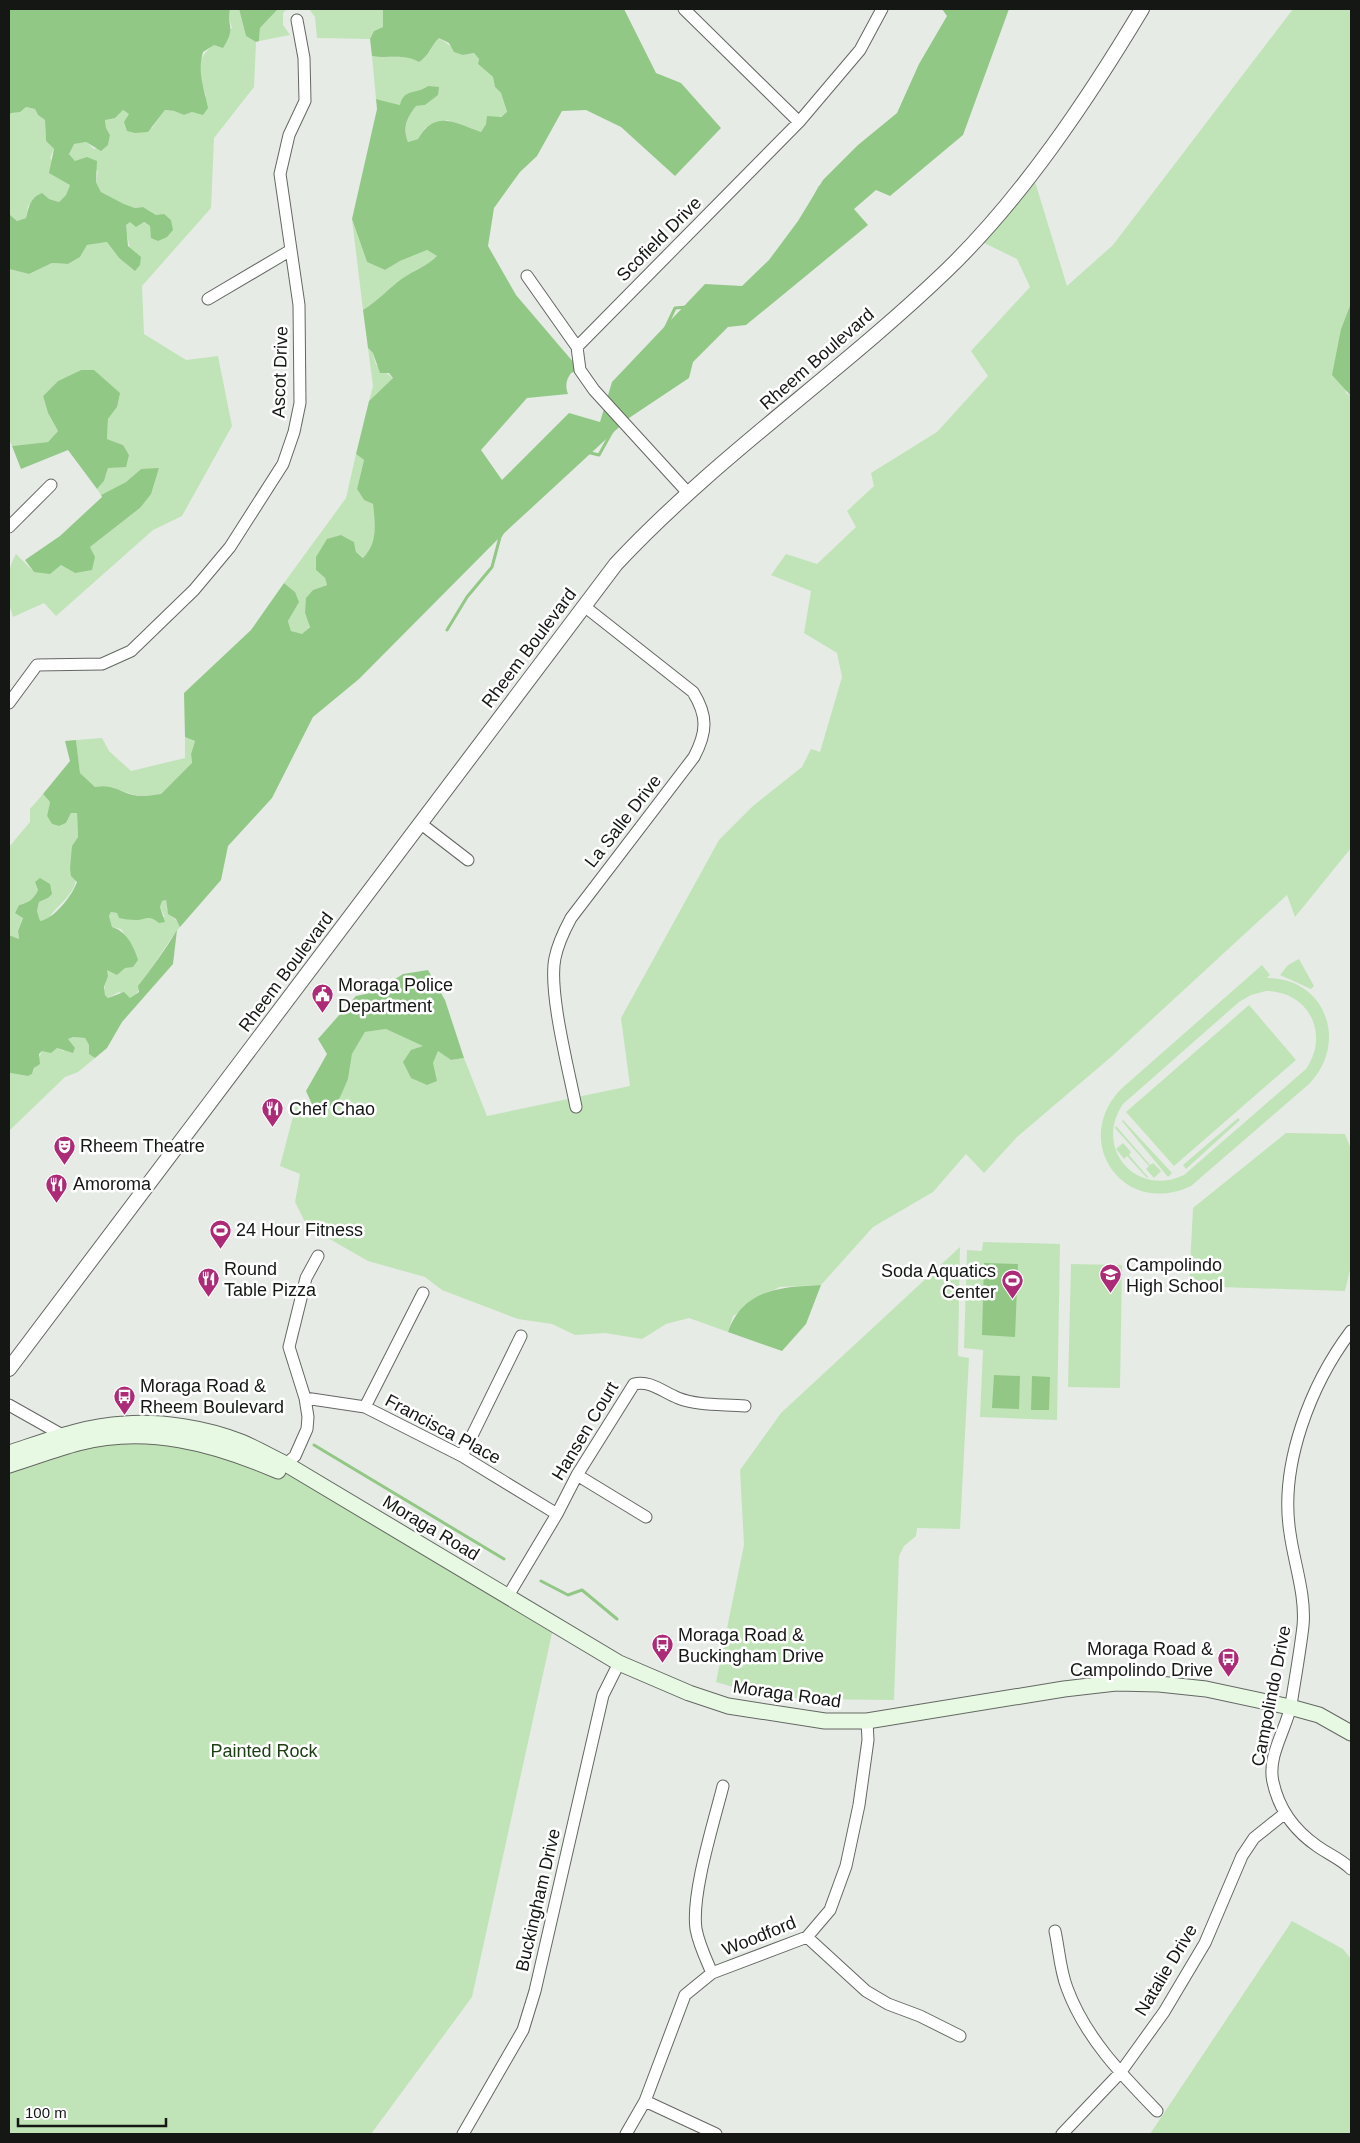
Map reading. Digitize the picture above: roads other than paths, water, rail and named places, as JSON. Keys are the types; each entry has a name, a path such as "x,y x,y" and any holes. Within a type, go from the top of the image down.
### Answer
{"main road":[{"name":"Moraga Road","path":"9,1453 64,1436 123,1424 158,1424 196,1430 240,1442 286,1464 619,1663 689,1693 728,1706 824,1721 867,1721 1116,1683 1159,1684 1206,1689 1290,1707 1318,1715 1351,1733"},
{"name":"Moraga Road","path":"9,1465 79,1443 124,1435 157,1435 193,1441 236,1452 350,1502"}],"street":[{"path":"684,9 799,122"},
{"name":"Scofield Drive","path":"577,348 799,122 860,50 882,9"},
{"name":"Rheem Boulevard","path":"9,1369 616,564 656,521 946,271 976,239 1032,172 1110,61 1142,9"},
{"name":"Ascot Drive","path":"9,703 37,665 102,664 131,651 194,590 230,547 283,464 294,432 300,404 299,304 280,174 289,135 305,101 304,58 297,20"},
{"path":"208,299 291,250"},
{"path":"527,276 577,348 580,370 594,390 689,494"},
{"path":"9,527 51,485"},
{"name":"La Salle Drive","path":"576,1108 554,990 555,959 562,934 571,918 694,757 700,745 704,725 703,708 693,692 584,606"},
{"path":"420,823 468,860"},
{"path":"286,1464 295,1456 307,1429 308,1418 304,1398 289,1347 306,1278 318,1256"},
{"path":"365,1407 424,1293"},
{"name":"Campolindo Drive","path":"1351,1331 1338,1349 1315,1390 1296,1448 1289,1480 1287,1507 1299,1578 1303,1624 1290,1707 1273,1766 1272,1781 1284,1814 1297,1829 1317,1846 1342,1861 1351,1869"},
{"path":"462,1456 521,1336"},
{"name":"Hansen Court","path":"508,1596 534,1549 557,1514 576,1475 634,1384 649,1384 677,1398 693,1402 745,1406"},
{"name":"Francisca Place","path":"304,1398 365,1407 462,1456 557,1514"},
{"path":"9,1405 64,1436"},
{"path":"576,1475 646,1517"},
{"name":"Buckingham Drive","path":"463,2134 523,2030 535,1991 603,1695 619,1663"},
{"name":"Woodford","path":"626,2134 645,2101 685,1995 712,1973 807,1937 830,1910 846,1866 866,1762 867,1721"},
{"path":"712,1973 699,1938 695,1917 702,1873 723,1786"},
{"name":"Natalie Drive","path":"1062,2134 1120,2073 1164,2012 1205,1943 1242,1856 1254,1838 1284,1814"},
{"path":"1055,1931 1063,1976 1085,2028 1120,2073 1157,2111"},
{"path":"807,1937 866,1991 888,2004 920,2016 960,2036"},
{"path":"645,2101 716,2134"}],"waterway":[{"path":"633,411 644,399 665,329 675,308 699,306 739,310 783,270 802,249 807,235 812,202 820,187 835,183 887,161 903,146 926,110 931,90 965,9"},
{"path":"447,630 467,597 492,567 500,537 519,505 545,472 574,449 599,455 614,428"},
{"path":"314,1445 504,1559"},
{"path":"541,1581 568,1595 582,1590 617,1619"}],"place":[{"name":"Moraga Police Department","path":"322,1014"},
{"name":"Chef Chao","path":"273,1128"},
{"name":"Rheem Theatre","path":"64,1165"},
{"name":"Amoroma","path":"57,1203"},
{"name":"24 Hour Fitness","path":"220,1249"},
{"name":"Campolindo High School","path":"1110,1294"},
{"name":"Round Table Pizza","path":"208,1298"},
{"name":"Soda Aquatics Center","path":"1012,1300"},
{"name":"Moraga Road & Rheem Boulevard","path":"124,1415"},
{"name":"Moraga Road & Buckingham Drive","path":"662,1664"},
{"name":"Moraga Road & Campolindo Drive","path":"1229,1678"}],"park label":[{"name":"Painted Rock","path":"264,1751"}]}
